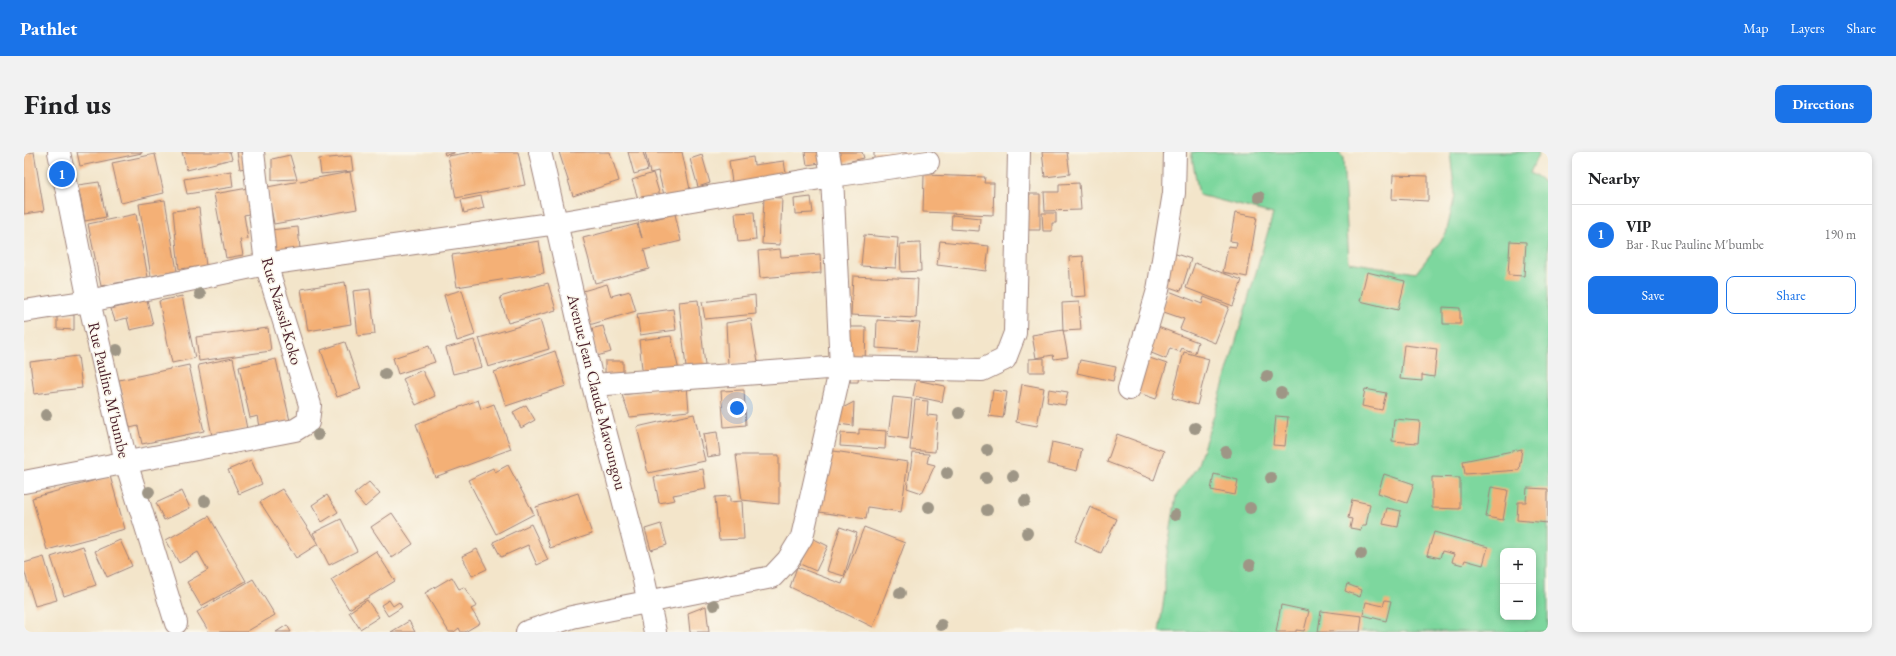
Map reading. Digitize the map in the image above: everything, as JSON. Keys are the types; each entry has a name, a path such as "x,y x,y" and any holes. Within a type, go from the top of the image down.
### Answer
{"street":[{"name":"Rue Pauline M'bumbe","path":"59,152 89,301 126,462 176,623"},
{"name":"Rue Nzassil-Koko","path":"126,462 295,430 308,422 310,406 266,264 253,152"},
{"name":"Avenue Jean Claude Mavoungou","path":"540,152 593,385 655,632"},
{"path":"526,632 572,617 772,577 788,560 802,537 842,367 832,176 828,152"},
{"path":"593,385 842,367 982,370 1005,358 1015,333 1019,152"},
{"path":"1129,389 1158,290 1174,194 1175,152"},
{"path":"24,311 89,301 266,264 557,223 832,176 928,162"},
{"path":"24,482 126,462"}],"green space":[{"path":"1191,152 1339,152 1343,158 1349,262 1416,273 1446,234 1455,195 1450,152 1539,152 1530,173 1544,182 1548,182 1548,632 1159,632 1165,591 1165,566 1176,496 1197,467 1217,406 1273,214 1199,195"}],"building":[{"path":"34,152 44,211 24,214 24,154"},
{"path":"77,152 142,152 142,153 80,166"},
{"path":"182,152 230,152 232,159 187,170"},
{"path":"237,152 247,152 250,167 240,169"},
{"path":"444,152 454,152 454,153 445,155"},
{"path":"472,152 518,152 525,185 456,198 448,156"},
{"path":"559,152 610,152 619,181 573,196"},
{"path":"628,152 643,152 648,170 634,174"},
{"path":"645,152 682,152 691,194 665,199 658,171 650,173"},
{"path":"805,152 825,152 827,162 807,165"},
{"path":"835,152 862,152 864,158 838,164"},
{"path":"874,152 908,152 909,161 874,162"},
{"path":"1042,152 1067,152 1070,174 1045,177"},
{"path":"155,154 164,193 121,203 112,163"},
{"path":"290,155 297,179 272,180 272,159"},
{"path":"702,155 710,183 698,187 690,159"},
{"path":"351,156 353,171 321,174 319,159"},
{"path":"753,157 754,165 784,161 787,180 733,189 729,161"},
{"path":"231,171 233,187 187,194 184,179"},
{"path":"350,172 357,209 274,224 267,187"},
{"path":"653,173 662,202 640,205 632,180"},
{"path":"924,175 985,177 984,183 994,183 993,215 923,212"},
{"path":"1393,175 1428,176 1428,201 1392,199"},
{"path":"99,182 106,217 85,221 78,185"},
{"path":"1079,183 1081,210 1045,211 1044,192 1059,192 1059,184"},
{"path":"248,188 253,213 244,215 248,239 240,240 243,255 226,258 214,194"},
{"path":"1022,194 1040,194 1040,230 1023,230"},
{"path":"481,196 484,208 464,213 461,200"},
{"path":"764,197 782,198 780,245 762,244"},
{"path":"811,197 813,213 795,214 794,199"},
{"path":"165,200 177,271 151,276 139,204"},
{"path":"199,208 206,266 179,269 173,211"},
{"path":"754,212 756,240 738,242 735,213"},
{"path":"1042,213 1056,213 1056,223 1052,223 1052,231 1043,231"},
{"path":"1235,213 1257,217 1247,277 1223,272 1228,246 1236,247 1237,242 1230,241"},
{"path":"136,214 148,277 101,286 88,224"},
{"path":"675,214 681,241 644,250 649,269 595,283 583,238 637,224 642,238 638,223"},
{"path":"952,215 980,218 979,231 951,229"},
{"path":"298,227 300,249 272,252 270,230"},
{"path":"864,235 898,238 896,268 861,266"},
{"path":"539,241 544,273 457,287 452,255"},
{"path":"940,241 989,246 986,271 937,265"},
{"path":"1510,241 1526,242 1524,276 1508,275"},
{"path":"920,243 921,271 901,272 900,244"},
{"path":"780,249 781,257 820,254 821,273 760,278 758,251"},
{"path":"1173,253 1191,259 1181,291 1163,285"},
{"path":"1083,256 1086,296 1071,297 1069,257"},
{"path":"1195,263 1242,280 1233,306 1186,288"},
{"path":"1367,272 1405,281 1398,310 1360,301"},
{"path":"853,276 918,279 916,318 851,315"},
{"path":"345,282 351,324 308,331 301,289"},
{"path":"548,283 556,310 508,323 500,297"},
{"path":"607,284 611,296 630,291 636,311 586,326 576,293"},
{"path":"370,289 375,334 358,336 353,291"},
{"path":"462,290 475,335 457,341 444,295"},
{"path":"1169,291 1202,304 1204,297 1229,307 1215,343 1180,329 1184,319 1161,311"},
{"path":"755,295 756,314 705,319 702,302"},
{"path":"182,296 195,358 172,363 159,301"},
{"path":"147,300 153,325 130,330 127,318 115,321 111,309"},
{"path":"698,300 706,375 687,377 679,302"},
{"path":"1079,302 1081,330 1063,331 1062,303"},
{"path":"1443,307 1460,308 1460,324 1443,324"},
{"path":"673,309 676,330 640,335 637,314"},
{"path":"57,315 74,315 74,330 57,329"},
{"path":"751,319 758,362 728,365 726,323"},
{"path":"540,320 549,349 488,367 479,338"},
{"path":"877,320 920,323 916,351 876,348"},
{"path":"603,326 611,352 597,356 590,329"},
{"path":"839,327 866,327 865,362 838,360"},
{"path":"1158,327 1198,342 1195,353 1182,348 1180,352 1170,348 1166,359 1149,352"},
{"path":"268,328 271,351 199,361 196,337"},
{"path":"1063,330 1068,357 1054,359 1053,355 1036,358 1032,335"},
{"path":"671,336 680,375 643,379 639,340"},
{"path":"474,340 482,367 453,374 446,348"},
{"path":"345,342 361,389 337,397 321,350"},
{"path":"1404,345 1437,349 1434,377 1422,375 1422,381 1400,379"},
{"path":"429,346 435,362 398,374 393,358"},
{"path":"555,351 566,386 506,406 494,372"},
{"path":"1184,352 1209,359 1197,405 1172,398"},
{"path":"78,356 82,388 34,394 30,362"},
{"path":"1144,356 1167,364 1156,399 1133,391"},
{"path":"233,358 247,429 212,436 198,365"},
{"path":"1044,358 1044,372 1029,372 1029,359"},
{"path":"276,359 290,421 260,427 258,416 250,418 239,367"},
{"path":"1080,360 1116,367 1113,381 1077,373"},
{"path":"605,361 623,361 623,381 605,381"},
{"path":"189,365 204,431 142,444 138,426 130,428 119,380"},
{"path":"422,370 435,396 416,405 403,379"},
{"path":"851,373 859,374 858,382 850,382"},
{"path":"916,380 945,386 942,402 913,396"},
{"path":"1022,384 1044,388 1037,426 1016,422"},
{"path":"687,386 689,411 630,417 622,395"},
{"path":"1049,389 1068,392 1065,405 1047,402"},
{"path":"1365,389 1386,393 1382,410 1362,406"},
{"path":"744,390 746,425 724,427 721,391"},
{"path":"993,390 1007,392 1003,418 989,416"},
{"path":"893,397 912,399 908,439 888,436"},
{"path":"478,400 481,409 494,404 511,449 435,477 416,424"},
{"path":"915,400 928,401 927,415 938,416 935,452 910,450"},
{"path":"854,402 853,426 832,423 833,413"},
{"path":"526,405 535,420 521,428 513,412"},
{"path":"694,414 705,461 648,473 637,427"},
{"path":"1276,416 1288,417 1285,446 1273,445"},
{"path":"1394,419 1420,421 1418,443 1392,441"},
{"path":"859,429 886,431 885,449 840,446 841,433 859,434"},
{"path":"717,432 720,455 707,457 703,434"},
{"path":"1117,434 1164,451 1154,480 1107,462"},
{"path":"1052,442 1082,449 1077,471 1048,464"},
{"path":"1522,449 1519,470 1465,474 1463,461"},
{"path":"827,450 908,462 901,512 868,507 866,519 819,512"},
{"path":"913,453 929,454 927,463 935,465 922,493 907,488"},
{"path":"736,455 779,455 779,504 742,500"},
{"path":"251,460 262,484 239,494 228,470"},
{"path":"508,465 534,514 496,534 468,480 493,468 495,472"},
{"path":"703,469 706,489 673,495 675,500 659,503 654,477"},
{"path":"1214,474 1238,480 1235,495 1211,490"},
{"path":"1384,474 1414,484 1407,503 1378,493"},
{"path":"110,476 125,529 47,550 32,498"},
{"path":"1432,477 1460,478 1460,509 1432,508"},
{"path":"369,482 380,494 365,507 354,494"},
{"path":"1491,487 1508,490 1503,520 1486,517"},
{"path":"1527,488 1548,489 1548,523 1517,520 1518,502 1526,502"},
{"path":"282,489 318,544 296,558 260,502"},
{"path":"182,491 190,508 164,520 156,503"},
{"path":"578,493 592,534 550,548 536,507"},
{"path":"327,495 338,512 322,522 312,505"},
{"path":"730,496 730,502 742,501 744,539 719,540 715,497"},
{"path":"1352,500 1370,504 1366,526 1362,526 1361,530 1350,528 1352,519 1348,518"},
{"path":"1090,507 1117,519 1101,553 1075,541"},
{"path":"1387,508 1401,511 1398,527 1383,524"},
{"path":"392,513 413,544 392,558 371,527"},
{"path":"209,516 246,581 201,606 187,582 208,570 198,552 179,563 166,540"},
{"path":"341,519 357,551 329,565 313,533"},
{"path":"531,524 548,560 537,565 528,545 501,557 493,542"},
{"path":"661,524 667,545 651,550 645,529"},
{"path":"840,527 857,533 844,576 827,571"},
{"path":"864,527 905,543 873,627 790,587 797,567 842,584"},
{"path":"1434,532 1488,547 1483,565 1465,560 1463,565 1452,562 1454,554 1442,551 1440,558 1427,555"},
{"path":"812,538 828,546 816,571 800,564"},
{"path":"120,540 132,566 107,577 95,551"},
{"path":"83,546 96,585 64,596 51,557"},
{"path":"477,549 487,569 472,576 462,556"},
{"path":"376,551 395,581 349,609 331,580"},
{"path":"44,557 57,600 35,606 24,570 24,563"},
{"path":"452,577 459,589 464,587 477,606 471,609 480,623 465,632 461,632 459,628 454,632 449,632 425,593"},
{"path":"253,579 275,615 246,632 209,632 197,612"},
{"path":"1347,584 1362,590 1360,597 1345,591"},
{"path":"367,600 379,617 360,629 349,612"},
{"path":"389,600 393,606 399,602 402,607 388,616 381,605"},
{"path":"1385,600 1391,601 1386,621 1363,615 1366,602 1383,606"},
{"path":"1281,605 1309,611 1304,631 1296,630 1296,632 1276,632"},
{"path":"706,606 709,632 690,632 688,613"},
{"path":"1321,611 1362,616 1360,632 1318,632"},
{"path":"409,621 415,632 391,632"},
{"path":"287,625 291,632 276,632"}],"place":[{"name":"VIP","path":"62,174"}]}
